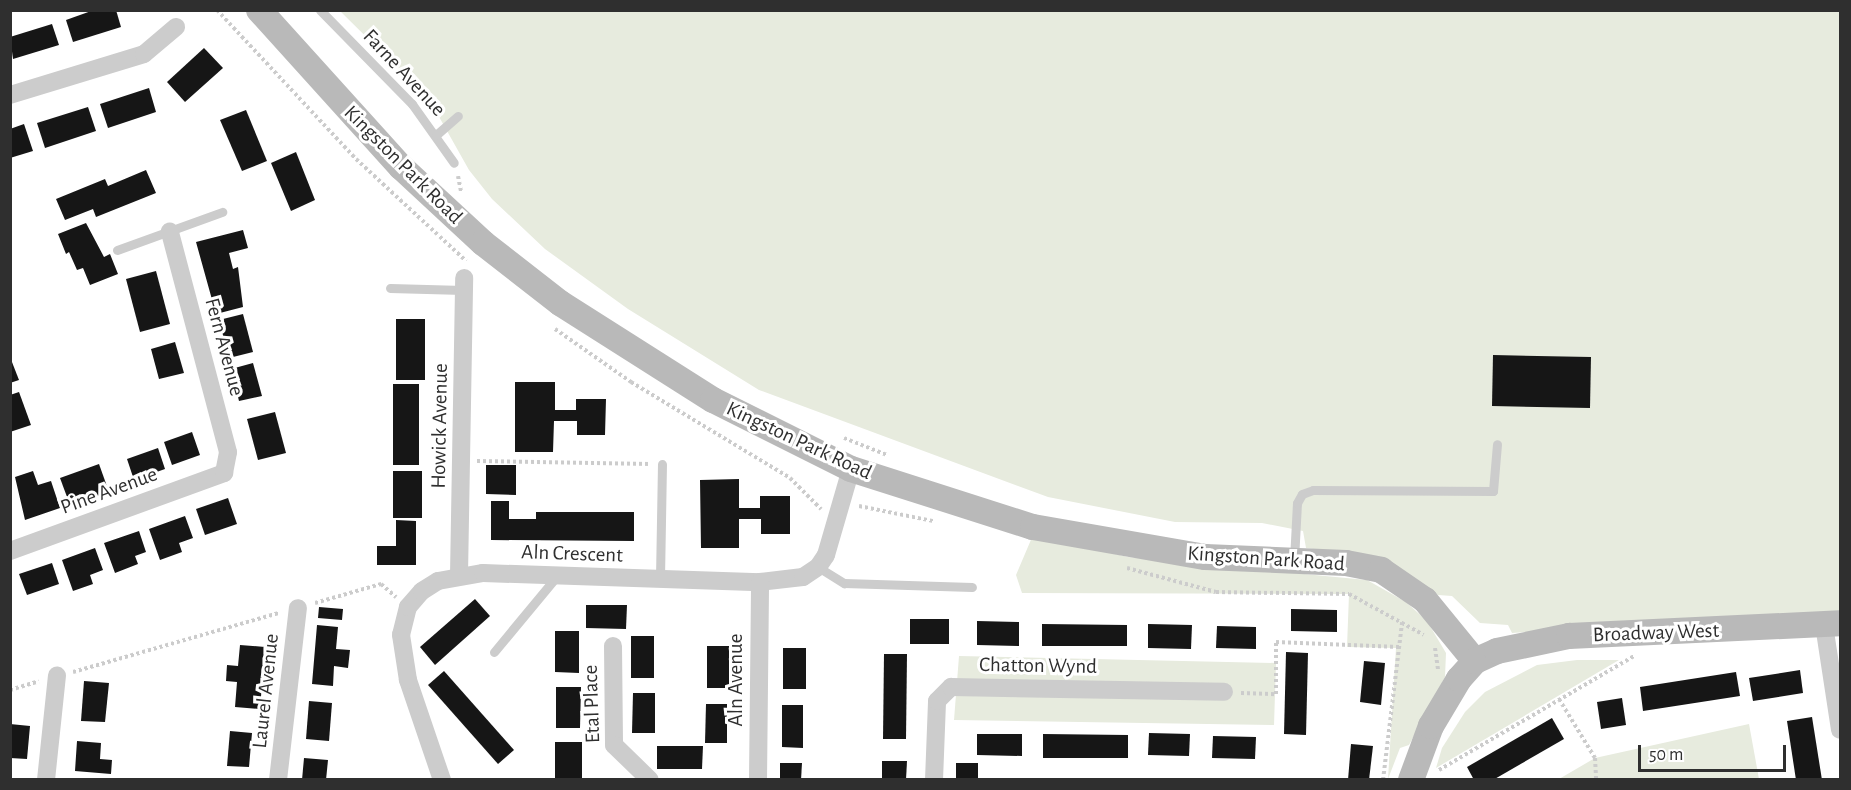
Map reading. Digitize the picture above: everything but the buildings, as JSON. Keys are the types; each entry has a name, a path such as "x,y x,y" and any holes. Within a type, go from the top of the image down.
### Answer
{"street":[{"name":"Kingston Park Road","path":"259,10 401,167 497,254 648,362 851,469 1033,527 1121,545 1205,556 1367,566 1396,578 1425,600 1474,661"},
{"path":"10,95 144,54 176,27"},
{"name":"Fern Avenue","path":"170,232 228,452 224,473"},
{"name":"Howick Avenue","path":"459,575 466,278"},
{"path":"818,567 851,469"},
{"name":"Pine Avenue","path":"12,545 224,473"},
{"name":"Aln Crescent","path":"408,607 438,581 459,575 760,582 786,581 818,567"},
{"name":"Aln Avenue","path":"758,780 760,582"},
{"path":"408,607 401,635 408,680 442,780"},
{"name":"Laurel Avenue","path":"278,780 298,608"},
{"path":"1832,624 1840,730"},
{"name":"Broadway West","path":"1474,661 1546,638 1832,624"},
{"name":"Etal Place","path":"613,646 614,745 650,780"},
{"path":"1422,777 1420,749 1449,694 1474,661"},
{"path":"46,780 57,676"},
{"name":"Chatton Wynd","path":"934,780 937,701 951,687 1224,692"}],"lane":[{"name":"Farne Avenue","path":"320,10 412,104 454,162"},
{"name":"Farne Avenue","path":"436,135 458,116"},
{"path":"117,250 222,212"},
{"path":"390,288 466,278"},
{"path":"1294,560 1297,503 1302,494 1313,490 1493,491 1497,444"},
{"path":"660,578 662,464"},
{"path":"818,567 844,583 972,586"},
{"path":"494,652 556,577"}],"path":[{"path":"217,10 466,278"},
{"path":"454,162 462,201"},
{"path":"833,434 895,458"},
{"path":"462,461 662,464"},
{"path":"10,690 381,584 408,607"},
{"path":"1359,598 1431,641 1438,662 1433,683 1449,694"},
{"path":"1383,780 1402,622"},
{"path":"1224,692 1276,693 1276,642 1399,647"},
{"path":"1422,777 1643,651"},
{"path":"1559,699 1595,758 1596,780"}],"shaded area":[{"path":"340,11 1840,11 1840,612 1512,633 1508,625 1480,623 1452,596 1438,595 1382,558 1306,548 1303,531 1262,523 1175,522 1048,497 759,390 628,309 545,249 492,199 469,170 429,99"},
{"path":"1033,535 1128,557 1367,580 1406,602 1427,621 1446,653 1445,677 1409,745 1400,748 1388,779 1396,648 1347,647 1349,594 1022,593 1016,575"},
{"path":"959,656 1276,663 1274,725 954,720"},
{"path":"1577,660 1619,660 1436,768 1442,748 1465,712 1485,692 1537,665"},
{"path":"1749,724 1759,779 1559,779 1595,758"}]}
